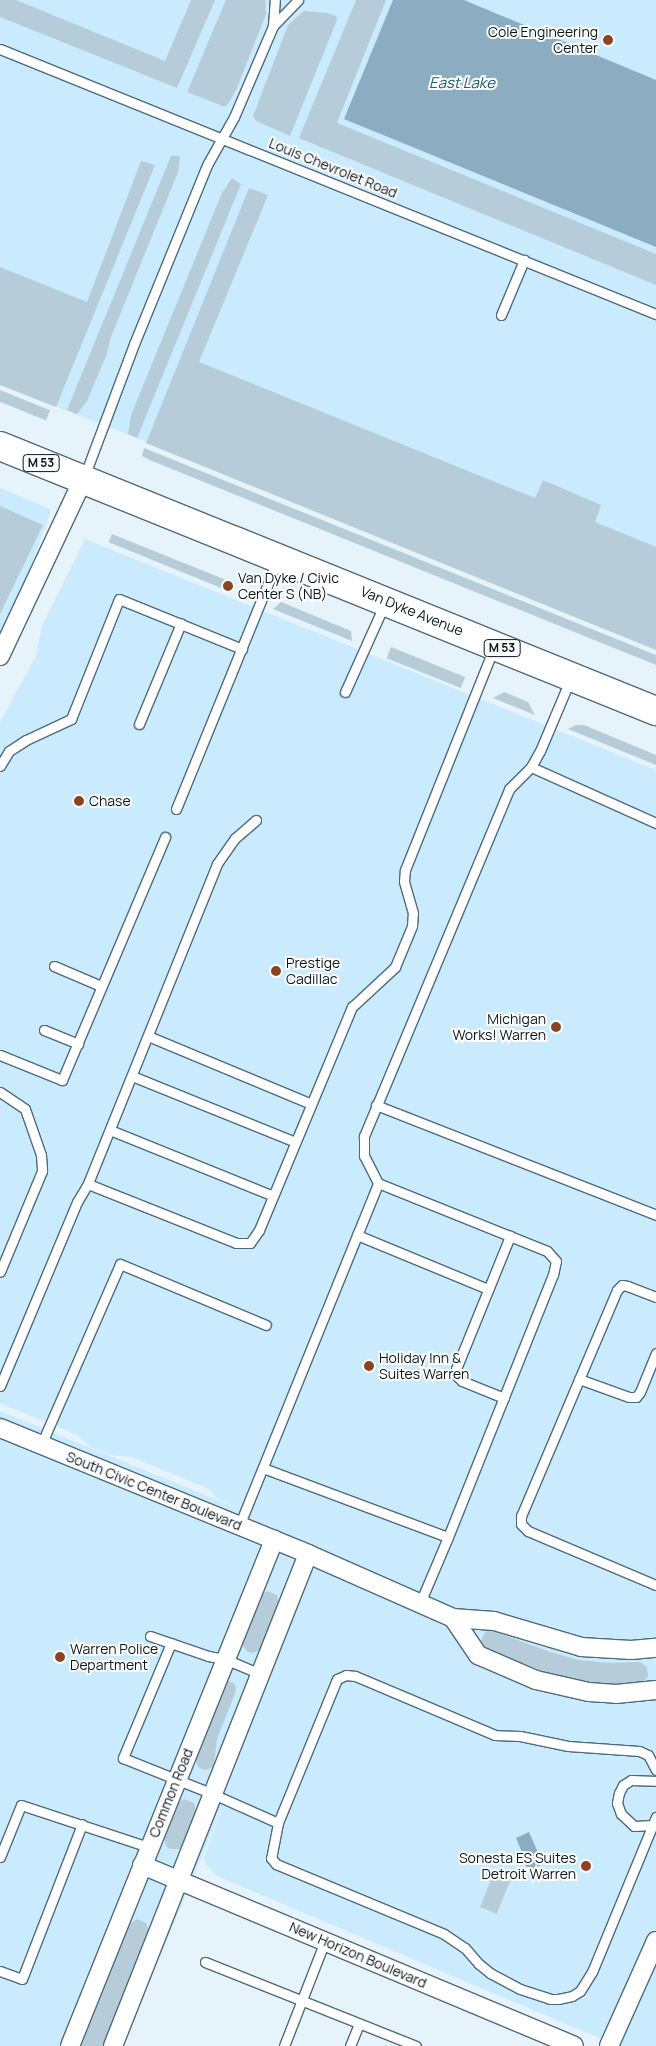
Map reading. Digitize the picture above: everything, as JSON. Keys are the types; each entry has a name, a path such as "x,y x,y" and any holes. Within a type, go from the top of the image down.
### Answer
{"main road":[{"name":"Van Dyke Avenue","path":"0,446 386,600 656,711"}],"street":[{"path":"0,656 64,525 83,480"},
{"name":"South Civic Center Boulevard","path":"0,1428 308,1554 453,1618"},
{"name":"Common Road","path":"70,2046 274,1540"},
{"path":"113,2046 308,1554"},
{"path":"453,1618 494,1621 581,1648 631,1650 656,1648"},
{"path":"453,1618 478,1655 536,1680 589,1692 616,1694 656,1690"},
{"name":"New Horizon Boulevard","path":"142,1865 325,1941 534,2038 574,2046"},
{"path":"609,2046 656,1941"}],"lane":[{"path":"83,480 134,344 207,165 234,117 273,26 275,0"},
{"path":"273,26 298,0"},
{"name":"Louis Chevrolet Road","path":"0,49 656,314"},
{"path":"501,315 524,260"},
{"path":"176,809 279,557"},
{"path":"0,766 10,751 26,740 71,720 118,599 242,649"},
{"path":"345,692 386,600"},
{"path":"139,724 181,623"},
{"path":"88,1184 236,1243 250,1244 259,1230 352,1007 359,998 386,978 395,967 412,926 413,913 404,881 405,870 495,645"},
{"path":"420,1603 554,1275 556,1262 547,1252 378,1183 364,1156 364,1136 509,789 531,767 540,751 571,676"},
{"path":"531,767 656,823"},
{"path":"0,1386 78,1202 88,1184 217,864 235,838 256,820"},
{"path":"0,1055 62,1080 165,837"},
{"path":"54,966 101,986"},
{"path":"44,1030 78,1044"},
{"path":"148,1036 311,1104"},
{"path":"132,1076 295,1142"},
{"path":"0,1092 25,1109 41,1155 42,1171 0,1272"},
{"path":"376,1105 656,1215"},
{"path":"110,1130 273,1196"},
{"path":"240,1526 378,1183"},
{"path":"357,1235 488,1289"},
{"path":"504,1398 462,1381 457,1376 456,1369 510,1236"},
{"path":"41,1445 120,1264 266,1326"},
{"path":"656,1297 628,1286 622,1286 617,1290 521,1516 521,1524 528,1531 656,1585"},
{"path":"579,1379 629,1397 636,1397 640,1392 656,1353"},
{"path":"263,1468 448,1538"},
{"path":"150,1636 208,1656 225,1659 260,1674"},
{"path":"171,1643 123,1758 177,1779 278,1823"},
{"path":"654,1821 592,1972 580,1991 572,1996 558,1999 550,1999 520,1988 490,1973 465,1948 444,1934 276,1864 271,1858 271,1850 278,1823 337,1679 346,1675 355,1676 495,1735 520,1736 568,1746 639,1751 648,1755 656,1770"},
{"path":"654,1821 634,1826 621,1814 617,1803 623,1785 631,1780 656,1781"},
{"path":"0,1857 21,1805 150,1847"},
{"path":"0,1970 22,1979 82,1824"},
{"path":"284,2046 325,1941"},
{"path":"205,1962 410,2045"},
{"path":"350,2046 359,2024"}],"shaded area":[{"path":"0,0 656,0 656,650 137,438 0,385"},
{"path":"0,0 16,0 165,61 191,0 215,0 177,88 0,17"},
{"path":"226,0 265,0 266,14 237,88 225,107 187,92"},
{"path":"356,0 386,0 337,123 656,254 656,285 299,138"},
{"path":"304,11 328,13 336,16 337,20 290,136 256,121 253,116 288,25"},
{"path":"171,156 180,156 178,172 111,337 106,356 87,401 77,414 67,410"},
{"path":"141,161 155,165 56,407 0,385 0,267 87,302"},
{"path":"232,178 241,184 137,438 128,434 131,415 222,193"},
{"path":"249,188 268,195 199,362 535,498 543,480 601,505 595,522 656,547 656,650 146,443"},
{"path":"0,390 50,410 46,420 0,402"},
{"path":"144,448 656,655 656,665 152,461 142,456"},
{"path":"0,488 50,509 50,514 0,649"},
{"path":"0,506 43,525 0,614"},
{"path":"112,534 226,580 223,588 109,542"},
{"path":"85,539 656,770 656,2046 618,2046 217,1876 206,1864 204,1857 224,1803 123,2046 0,2046 0,1411 254,1515 217,1498 209,1489 132,1457 111,1455 92,1448 77,1435 0,1403 0,722 36,656 42,626"},
{"path":"281,602 351,631 352,641 273,609"},
{"path":"391,647 465,677 461,688 387,658"},
{"path":"504,692 528,702 535,715 493,698"},
{"path":"576,725 584,725 656,755 656,765 568,729"},
{"path":"267,1591 277,1595 279,1604 261,1649 253,1653 248,1652 242,1645 242,1641 259,1596"},
{"path":"490,1630 550,1652 579,1660 610,1663 640,1662 647,1667 648,1677 641,1683 628,1684 591,1683 553,1675 485,1648 481,1641 485,1632"},
{"path":"229,1681 235,1684 236,1691 217,1739 214,1766 206,1770 202,1769 198,1767 195,1758 224,1686"},
{"path":"184,1799 194,1803 196,1812 183,1845 180,1849 170,1849 166,1846 164,1838 176,1804"},
{"path":"495,1870 512,1877 497,1914 480,1907"},
{"path":"137,1919 146,1923 149,1931 103,2046 81,2046 129,1924"}],"water":[{"name":"East Lake","path":"393,0 464,0 656,80 656,247 344,119"},
{"path":"529,1832 543,1864 530,1870 523,1863 524,1857 516,1838"}],"place":[{"name":"Cole Engineering Center","path":"608,40"},
{"name":"Van Dyke / Civic Center S (NB)","path":"228,586"},
{"name":"Chase","path":"79,801"},
{"name":"Prestige Cadillac","path":"276,971"},
{"name":"Michigan Works! Warren","path":"556,1027"},
{"name":"Holiday Inn & Suites Warren","path":"369,1366"},
{"name":"Warren Police Department","path":"60,1657"},
{"name":"Sonesta ES Suites Detroit Warren","path":"586,1866"}]}
